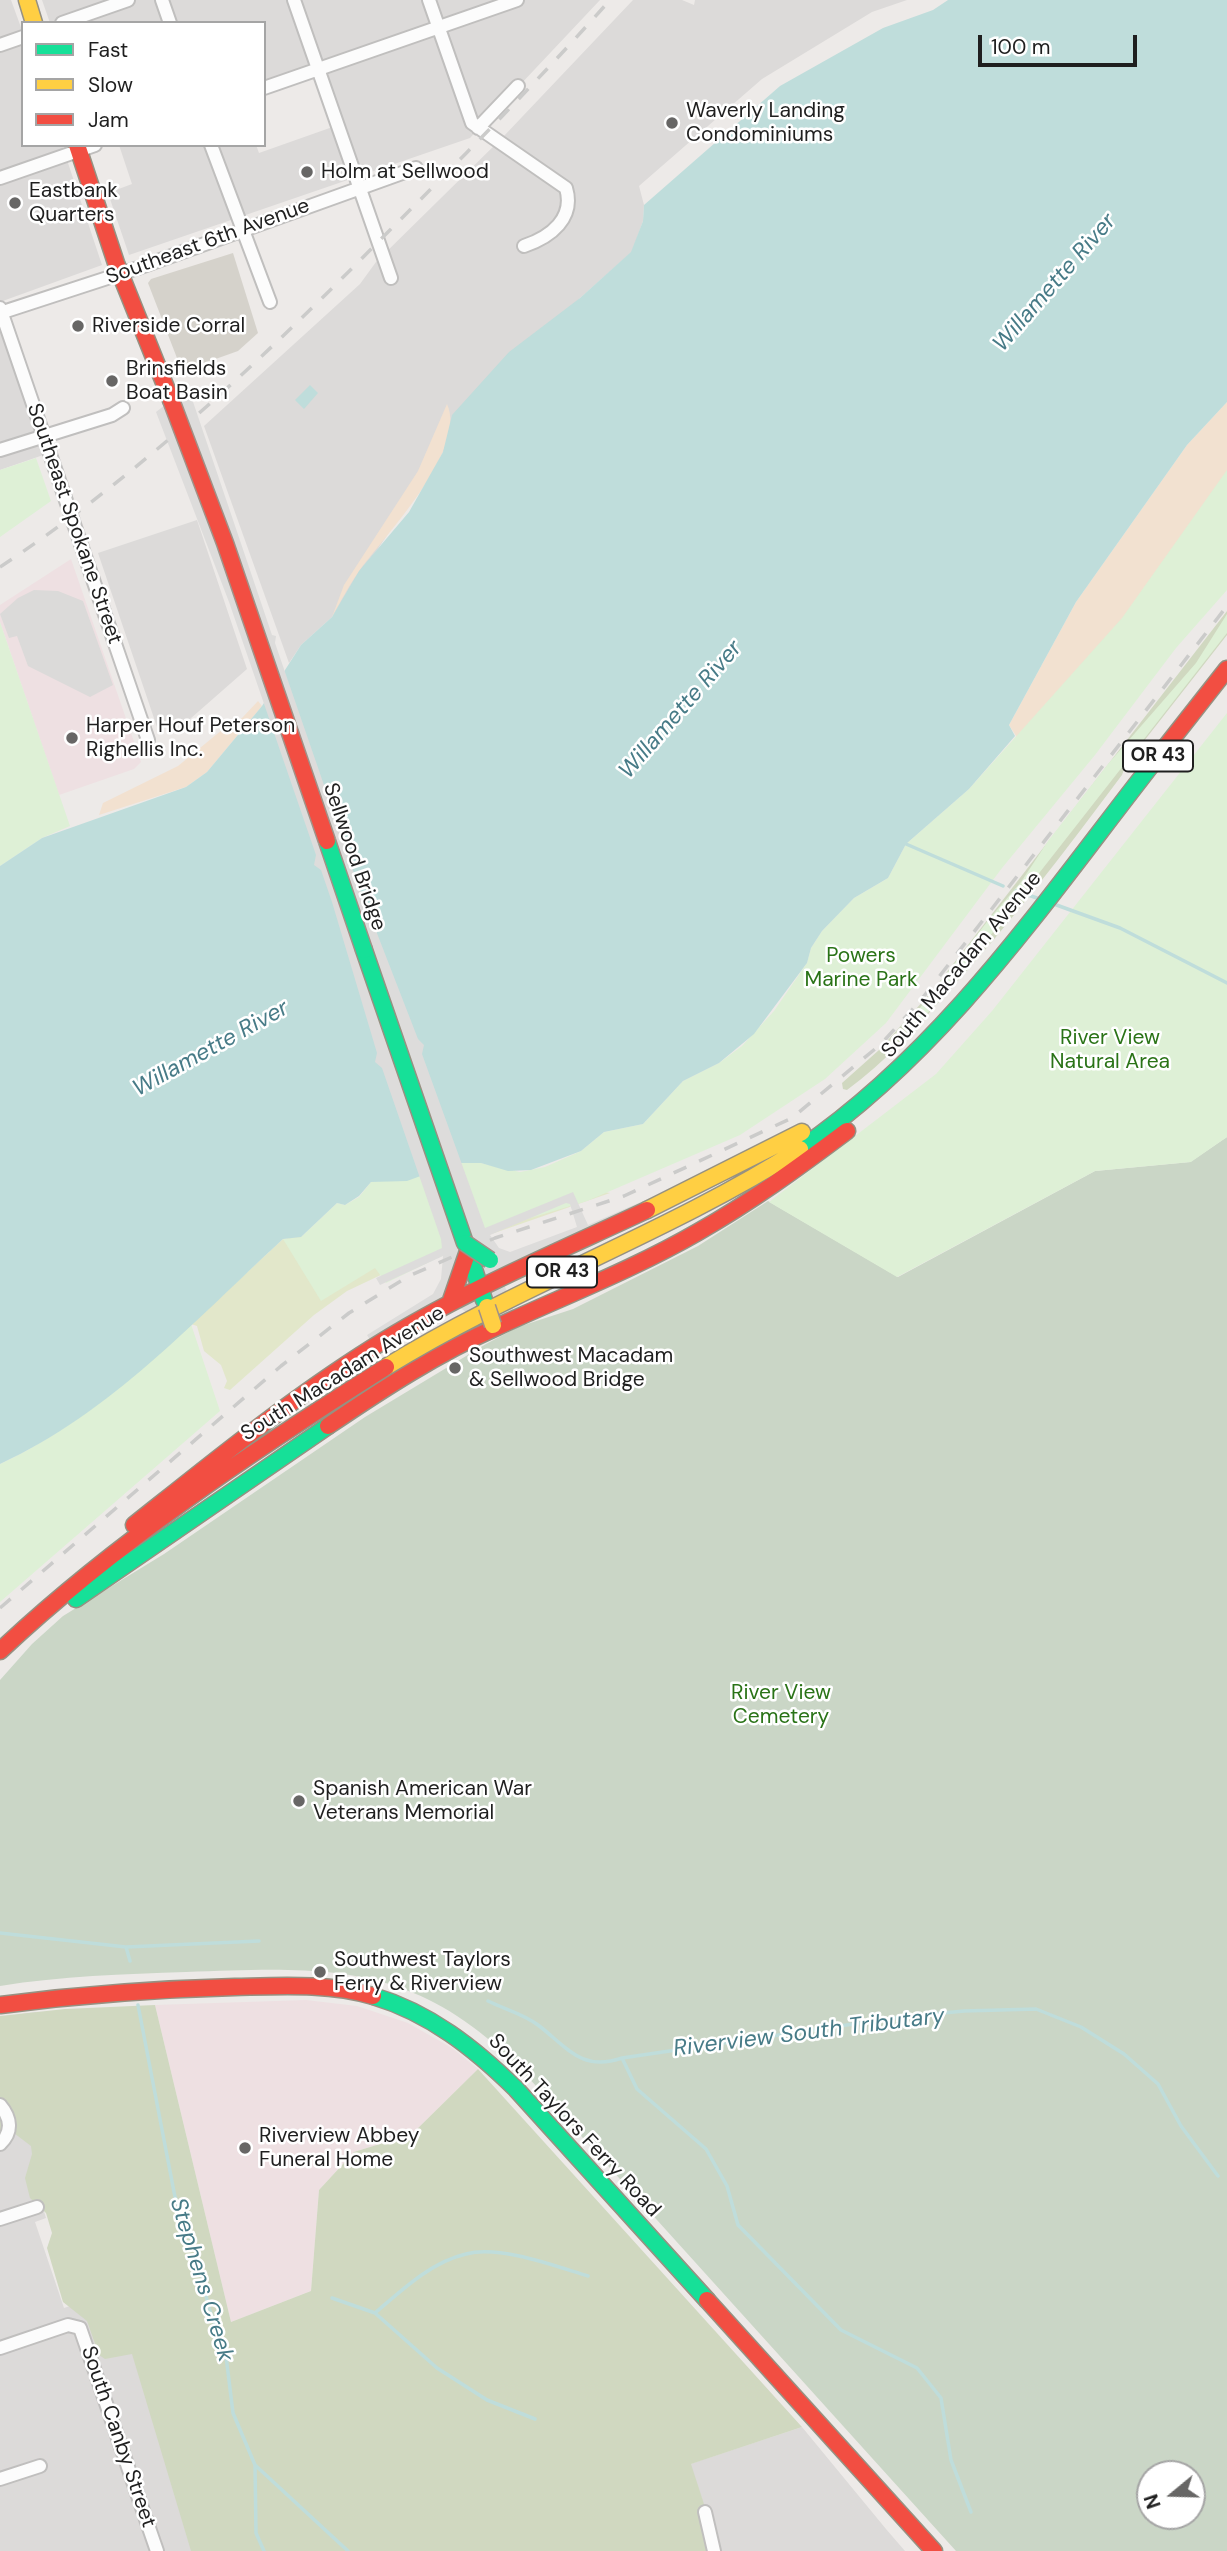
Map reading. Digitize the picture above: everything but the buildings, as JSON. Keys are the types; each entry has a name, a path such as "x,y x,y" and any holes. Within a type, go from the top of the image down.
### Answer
{"main road":[{"path":"27,0 33,21"},
{"name":"Sellwood Bridge","path":"78,148 121,274 225,543 494,1326"},
{"name":"South Macadam Avenue","path":"0,1651 88,1576 264,1447 416,1348 512,1296 710,1200 780,1162 836,1124 894,1078 1008,948 1227,669"},
{"path":"88,1576 93,1560 205,1467 306,1390 374,1347 450,1303 481,1290 524,1266 784,1143 894,1078"},
{"path":"40,1615 60,1610 157,1546 369,1398 494,1326 647,1259 697,1233 763,1193 864,1118 894,1078"},
{"path":"450,1303 466,1247 501,1265 524,1266"},
{"name":"South Taylors Ferry Road","path":"0,2005 109,1993 299,1986 369,1995 424,2016 460,2037 516,2089 934,2551"}],"street":[{"path":"68,21 128,0"},
{"path":"162,0 169,21"},
{"path":"294,0 391,278"},
{"path":"429,0 466,109 478,128 566,188 569,199 567,214 554,231 524,246"},
{"path":"266,87 517,0"},
{"path":"0,44 21,38"},
{"path":"478,128 518,86"},
{"path":"212,147 241,232 251,244 270,302"},
{"path":"0,178 78,148"},
{"name":"Southeast 6th Avenue","path":"1,311 121,274 416,168"},
{"name":"Southeast Spokane Street","path":"1,311 148,740"},
{"path":"0,450 112,415 124,408"},
{"path":"0,2105 10,2126 0,2144"},
{"path":"0,2219 37,2207"},
{"name":"South Canby Street","path":"0,2347 77,2325 82,2332 157,2551"},
{"path":"0,2479 40,2466"},
{"path":"705,2512 714,2551"}],"shaded area":[{"path":"0,0 11,0 21,28 21,147 63,147 102,265 0,302"},
{"path":"42,0 600,0 470,138 129,255 108,193 132,184 120,147 257,147 259,153 341,124 320,64 266,82 266,21 49,21"},
{"path":"633,0 682,0 694,5 695,0 907,0 872,12 762,79 639,186 644,205 643,221 632,252 580,298 443,452 332,617 301,645 289,663 204,426 360,284 376,262 503,137"},
{"path":"233,253 258,333 238,351 182,371 148,283 151,279"},
{"path":"0,312 49,453 0,470"},
{"path":"197,520 247,669 190,719 158,730 98,553"},
{"path":"71,559 141,762 134,769 59,795 0,622 0,605"},
{"path":"34,590 58,591 83,601 113,685 90,697 28,666 17,636 9,638 0,614 18,598"},
{"path":"306,2000 357,2006 408,2023 452,2048 478,2069 412,2134 354,2152 319,2190 311,2291 231,2322 155,2005"},
{"path":"36,2012 38,2192 46,2218 35,2222 64,2308 127,2287 216,2551 0,2551 0,2017"},
{"path":"802,2427 905,2551 706,2551 718,2547 690,2464"}],"green space":[{"path":"36,458 51,501 0,537 0,470"},
{"name":"Powers Marine Park","path":"1227,470 1227,590 1176,648 1095,755 1002,868 886,1023 825,1079 740,1135 587,1201 504,1226 386,1283 375,1268 321,1301 283,1239 301,1237 337,1203 345,1205 359,1197 371,1182 415,1177 456,1163 481,1163 520,1172 545,1167 581,1151 604,1132 643,1124 683,1081 719,1063 742,1046 774,1011 807,963 811,948 822,931 854,898 888,878 906,844 969,789 1122,618"},
{"path":"1227,611 1227,635 1126,764 1122,775 1059,859 924,1019 874,1068 847,1090 843,1089 842,1083 879,1050 933,990"},
{"name":"Powers Marine Park","path":"1227,614 1227,633 950,987 912,1031 909,1022 1021,882 1048,841 1108,764 1196,663"},
{"path":"0,622 70,826 42,838 0,866"},
{"name":"River View Natural Area","path":"1227,713 1227,1137 1191,1162 1095,1171 897,1277 769,1202 936,1074 992,1011"},
{"name":"River View Cemetery","path":"1227,1137 1227,2551 956,2551 517,2065 478,2031 440,2006 403,1989 364,1978 324,1972 281,1970 93,1976 0,1986 0,1680 32,1644 63,1616 164,1554 365,1417 486,1344 518,1327 573,1309 698,1246 768,1201 898,1277 1095,1171 1190,1162"},
{"path":"610,1193 402,1265 347,1291 314,1315 230,1390 224,1388 227,1381 221,1365 204,1351 197,1326 191,1324 283,1239"},
{"path":"191,1324 220,1411 0,1602 0,1464 77,1419 147,1364"},
{"path":"155,2005 231,2322 311,2291 319,2190 354,2152 412,2134 478,2069 802,2427 691,2464 718,2547 706,2551 191,2551 132,2354 105,2359 99,2355 87,2321 63,2302 47,2248 52,2233 46,2213 30,2198 25,2178 32,2154 31,2146 6,2127 0,2135 0,2016 65,2009"}],"sand":[{"path":"1227,402 1227,491 1022,745 1009,725 1076,602 1187,445"},
{"path":"447,404 450,423 446,444 435,468 421,491 356,576 332,617 344,585 418,471"},
{"path":"258,701 262,706 207,772 186,787 99,815 103,803 178,766 228,725 242,718"}],"water":[{"name":"Willamette River","path":"948,0 1227,0 1227,402 1187,445 1076,602 1009,725 1015,736 969,789 906,844 888,878 854,898 822,931 811,948 807,963 754,1034 719,1063 683,1081 643,1124 604,1132 581,1151 531,1170 508,1171 481,1163 456,1163 407,1181 371,1182 359,1196 345,1205 337,1203 301,1237 283,1239 150,1363 115,1392 79,1419 0,1464 0,866 42,838 186,787 207,772 262,706 301,645 332,617 359,571 409,512 443,452 452,415 509,352 580,298 631,252 643,221 644,205 780,86 883,28 933,10"},
{"path":"310,385 318,393 304,409 295,400"}],"pier":[{"path":"188,387 272,635 276,636 275,643 345,846 352,852 349,860 418,1039 424,1045 422,1054 485,1228 573,1192 588,1225 659,1194 504,1284 515,1314 474,1335 466,1312 456,1305 376,1350 367,1335 433,1294 441,1279 443,1256 380,1285 376,1278 442,1248 441,1239 382,1068 375,1062 377,1053 332,902 321,870 314,865 316,855 229,602 156,412","holes":["566,1203 570,1204 577,1227 510,1252 499,1248 490,1235"]}],"waterway":[{"path":"906,844 1003,886"},
{"path":"1016,891 1037,898"},
{"path":"1051,903 1120,928 1227,983"},
{"name":"Stephens Creek","path":"0,1933 126,1947 130,1961"},
{"path":"126,1947 259,1941"},
{"path":"488,2001 532,2021 585,2060 608,2062 622,2058 637,2089 706,2149 727,2186 738,2225 841,2330 917,2368 941,2398 951,2460 971,2512"},
{"name":"Stephens Creek","path":"138,2005 175,2197 198,2257 208,2305 226,2356 233,2413 255,2465 256,2533 264,2551"},
{"name":"Riverview South Tributary","path":"622,2058 901,2017 964,2011 1036,2009 1081,2027 1124,2054 1158,2084 1181,2126 1218,2176"},
{"path":"332,2298 375,2313 406,2286 441,2263 480,2252 511,2254 588,2276"},
{"path":"375,2313 437,2368 487,2400 535,2419"},
{"path":"255,2465 348,2551"}],"railway":[{"path":"0,567 104,492 154,452 250,367 472,147 610,0"},
{"path":"0,1608 281,1366 349,1313 409,1276 495,1238 624,1196 792,1118 881,1044 921,1000 1227,606"}],"traffic: fast":[{"path":"800,1149 853,1109 902,1066 947,1019 991,970 1153,763"},
{"path":"327,841 364,950"},
{"path":"364,950 465,1243"},
{"path":"465,1243 490,1260"},
{"path":"468,1251 484,1300"},
{"path":"76,1599 328,1426"},
{"path":"373,1996 432,2022 467,2046 500,2074 707,2300"}],"traffic: slow":[{"path":"27,0 33,21"},
{"path":"647,1210 802,1132"},
{"path":"386,1367 488,1310 698,1207 800,1149"},
{"path":"487,1307 493,1325"}],"traffic: jam":[{"path":"78,147 116,263 171,400"},
{"path":"171,400 225,543 327,841"},
{"path":"1153,763 1227,669"},
{"path":"328,1426 453,1348 624,1270 698,1232 774,1184 847,1131"},
{"path":"134,1525 280,1411 372,1348 439,1309 647,1210"},
{"path":"450,1303 468,1251"},
{"path":"0,1651 90,1573 186,1500 386,1367"},
{"path":"0,2005 176,1989 287,1986 322,1987 373,1996"},
{"path":"707,2300 934,2551"}],"place":[{"name":"Waverly Landing Condominiums","path":"672,123"},
{"name":"Holm at Sellwood","path":"307,172"},
{"name":"Eastbank Quarters","path":"15,203"},
{"name":"Riverside Corral","path":"78,326"},
{"name":"Brinsfields Boat Basin","path":"112,381"},
{"name":"Harper Houf Peterson Righellis Inc.","path":"72,738"},
{"name":"Southwest Macadam & Sellwood Bridge","path":"455,1368"},
{"name":"Spanish American War Veterans Memorial","path":"299,1801"},
{"name":"Southwest Taylors Ferry & Riverview","path":"320,1972"},
{"name":"Riverview Abbey Funeral Home","path":"245,2148"}]}
